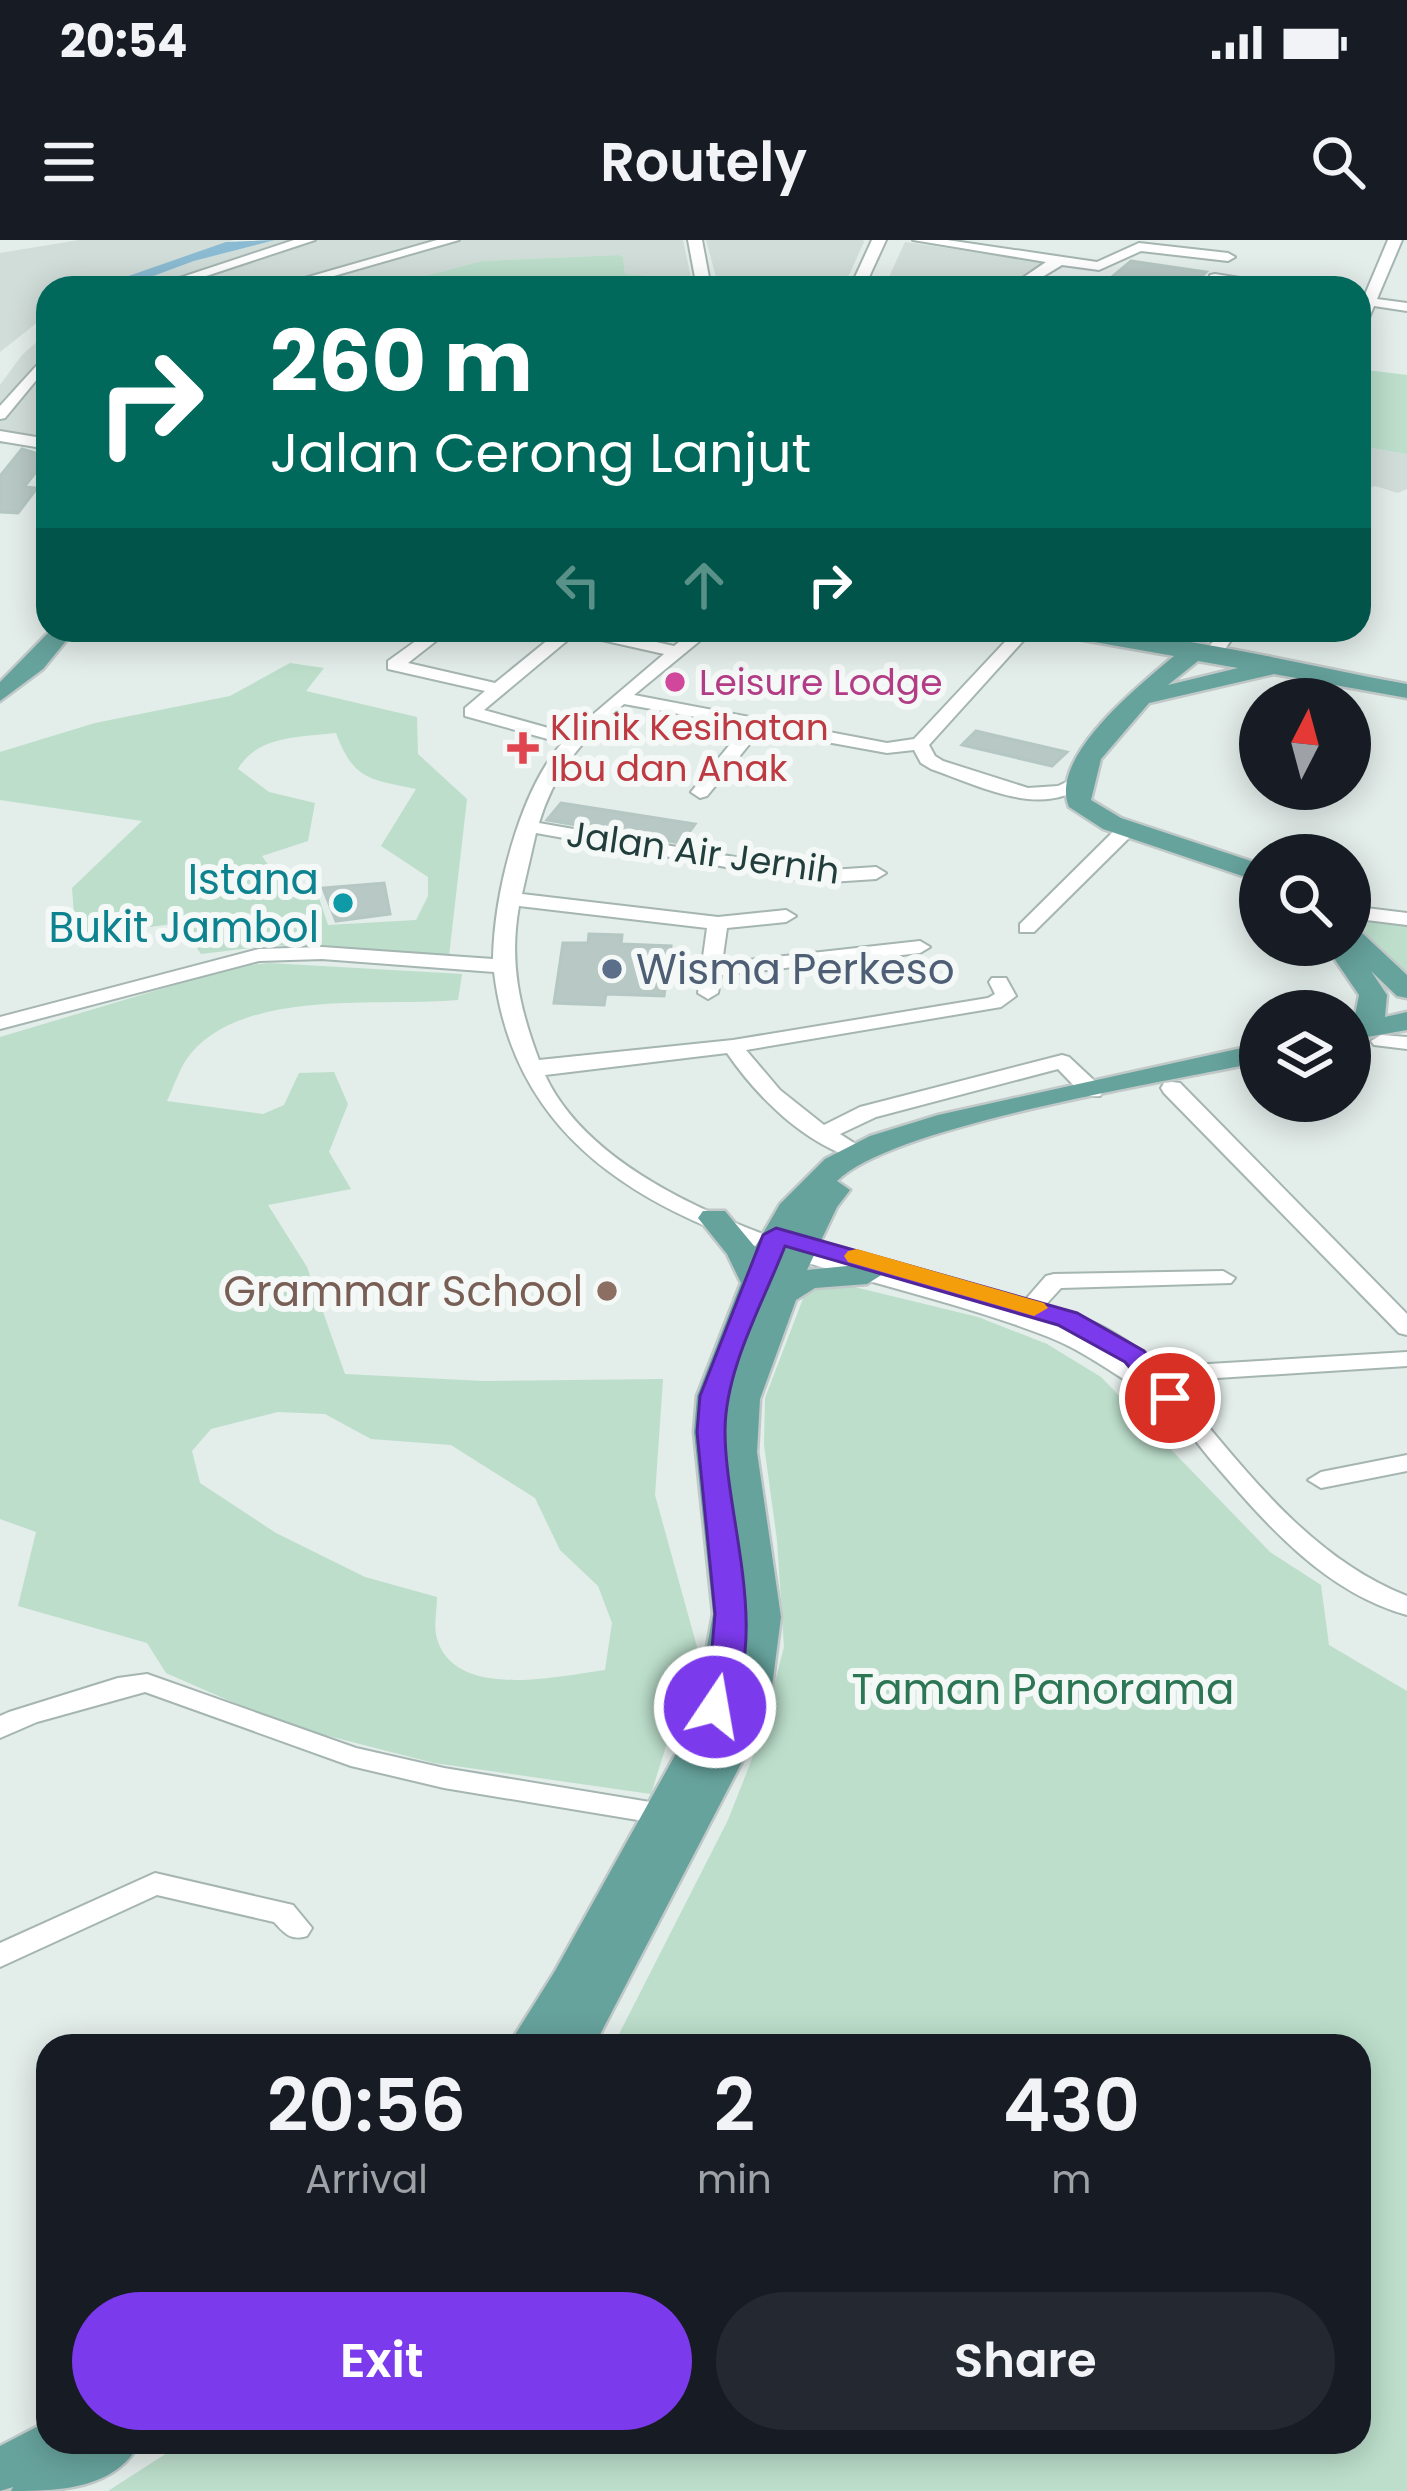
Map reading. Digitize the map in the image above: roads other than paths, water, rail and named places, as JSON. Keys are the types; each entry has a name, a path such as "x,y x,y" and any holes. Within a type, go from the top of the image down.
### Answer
{"main road":[{"path":"0,670 36,630"},
{"path":"0,694 53,642"},
{"path":"1110,642 1156,656 1178,672"},
{"path":"1213,642 1114,727 1080,777 1077,796 1085,811 1239,864"},
{"path":"1213,642 1262,668 1407,696"},
{"path":"1213,642 1243,651 1262,668"},
{"path":"1155,698 1262,668"},
{"path":"1178,672 1102,760 1095,775 1099,804 1109,813 1239,855"},
{"path":"1371,957 1407,990"},
{"path":"1353,966 1373,995 1378,1038 1407,1021"},
{"path":"579,2034 750,1710 763,1618 740,1431 747,1381 785,1238 819,1178 857,1152 938,1124 1239,1058"},
{"path":"785,1238 841,1185 877,1161 909,1148 1239,1073"},
{"path":"714,1218 770,1288"},
{"path":"785,1238 837,1251"},
{"path":"536,2034 706,1729 727,1660 730,1614 711,1432 719,1378 770,1288 807,1279 868,1274"},
{"path":"0,2471 36,2448"},
{"path":"34,2491 96,2454"}],"street":[{"path":"194,276 308,240"},
{"path":"321,276 452,240"},
{"path":"695,240 702,276"},
{"path":"862,276 879,240"},
{"path":"879,276 896,240"},
{"path":"920,240 1107,266 1125,250 1139,248 1228,257"},
{"path":"1216,276 1237,240"},
{"path":"1377,308 1395,240"},
{"path":"1034,276 1058,261"},
{"path":"0,415 36,372"},
{"path":"0,436 36,441"},
{"path":"426,642 394,665 499,689"},
{"path":"560,642 471,712 576,742"},
{"path":"631,642 678,652"},
{"name":"Jalan Air Jernih","path":"690,642 622,698 546,776 511,899 500,966 531,1070 563,1120 603,1158 650,1187 714,1218 785,1238 868,1274 1054,1331 1170,1398"},
{"path":"622,698 887,748 920,744 1014,642"},
{"path":"700,792 756,724"},
{"path":"920,744 937,765 1004,787 1080,777"},
{"name":"Jalan Air Jernih","path":"531,826 815,877 876,873"},
{"path":"1027,928 1128,828"},
{"path":"511,899 718,923 786,916"},
{"path":"1371,915 1407,920"},
{"path":"708,993 718,923"},
{"path":"712,970 920,947"},
{"path":"0,1023 259,955 322,953 500,966"},
{"path":"531,1070 733,1046 994,1003 1006,996 999,982"},
{"path":"733,1046 754,1079 783,1108 857,1152"},
{"path":"822,1134 868,1112 1062,1061 1093,1091"},
{"path":"1172,1088 1407,1328"},
{"path":"837,1251 1031,1307 1106,1337 1153,1375 1284,1529 1370,1591 1407,1606"},
{"path":"1031,1307 1054,1281 1223,1278"},
{"path":"1153,1375 1407,1359"},
{"path":"1322,1480 1407,1463"},
{"path":"8,1716 72,1704 125,1683 147,1683 351,1756 444,1778 662,1814"},
{"path":"0,1956 155,1884 283,1913 297,1928"}],"water":[{"path":"275,240 153,276 128,276 226,242"}],"place":[{"name":"Leisure Lodge","path":"675,682"},
{"name":"Klinik Kesihatan Ibu dan Anak","path":"523,748"},
{"name":"Istana Bukit Jambol","path":"343,903"},
{"name":"Wisma Perkeso","path":"612,969"},
{"name":"Grammar School","path":"607,1291"}],"park label":[{"name":"Taman Panorama","path":"1043,1689"}]}
